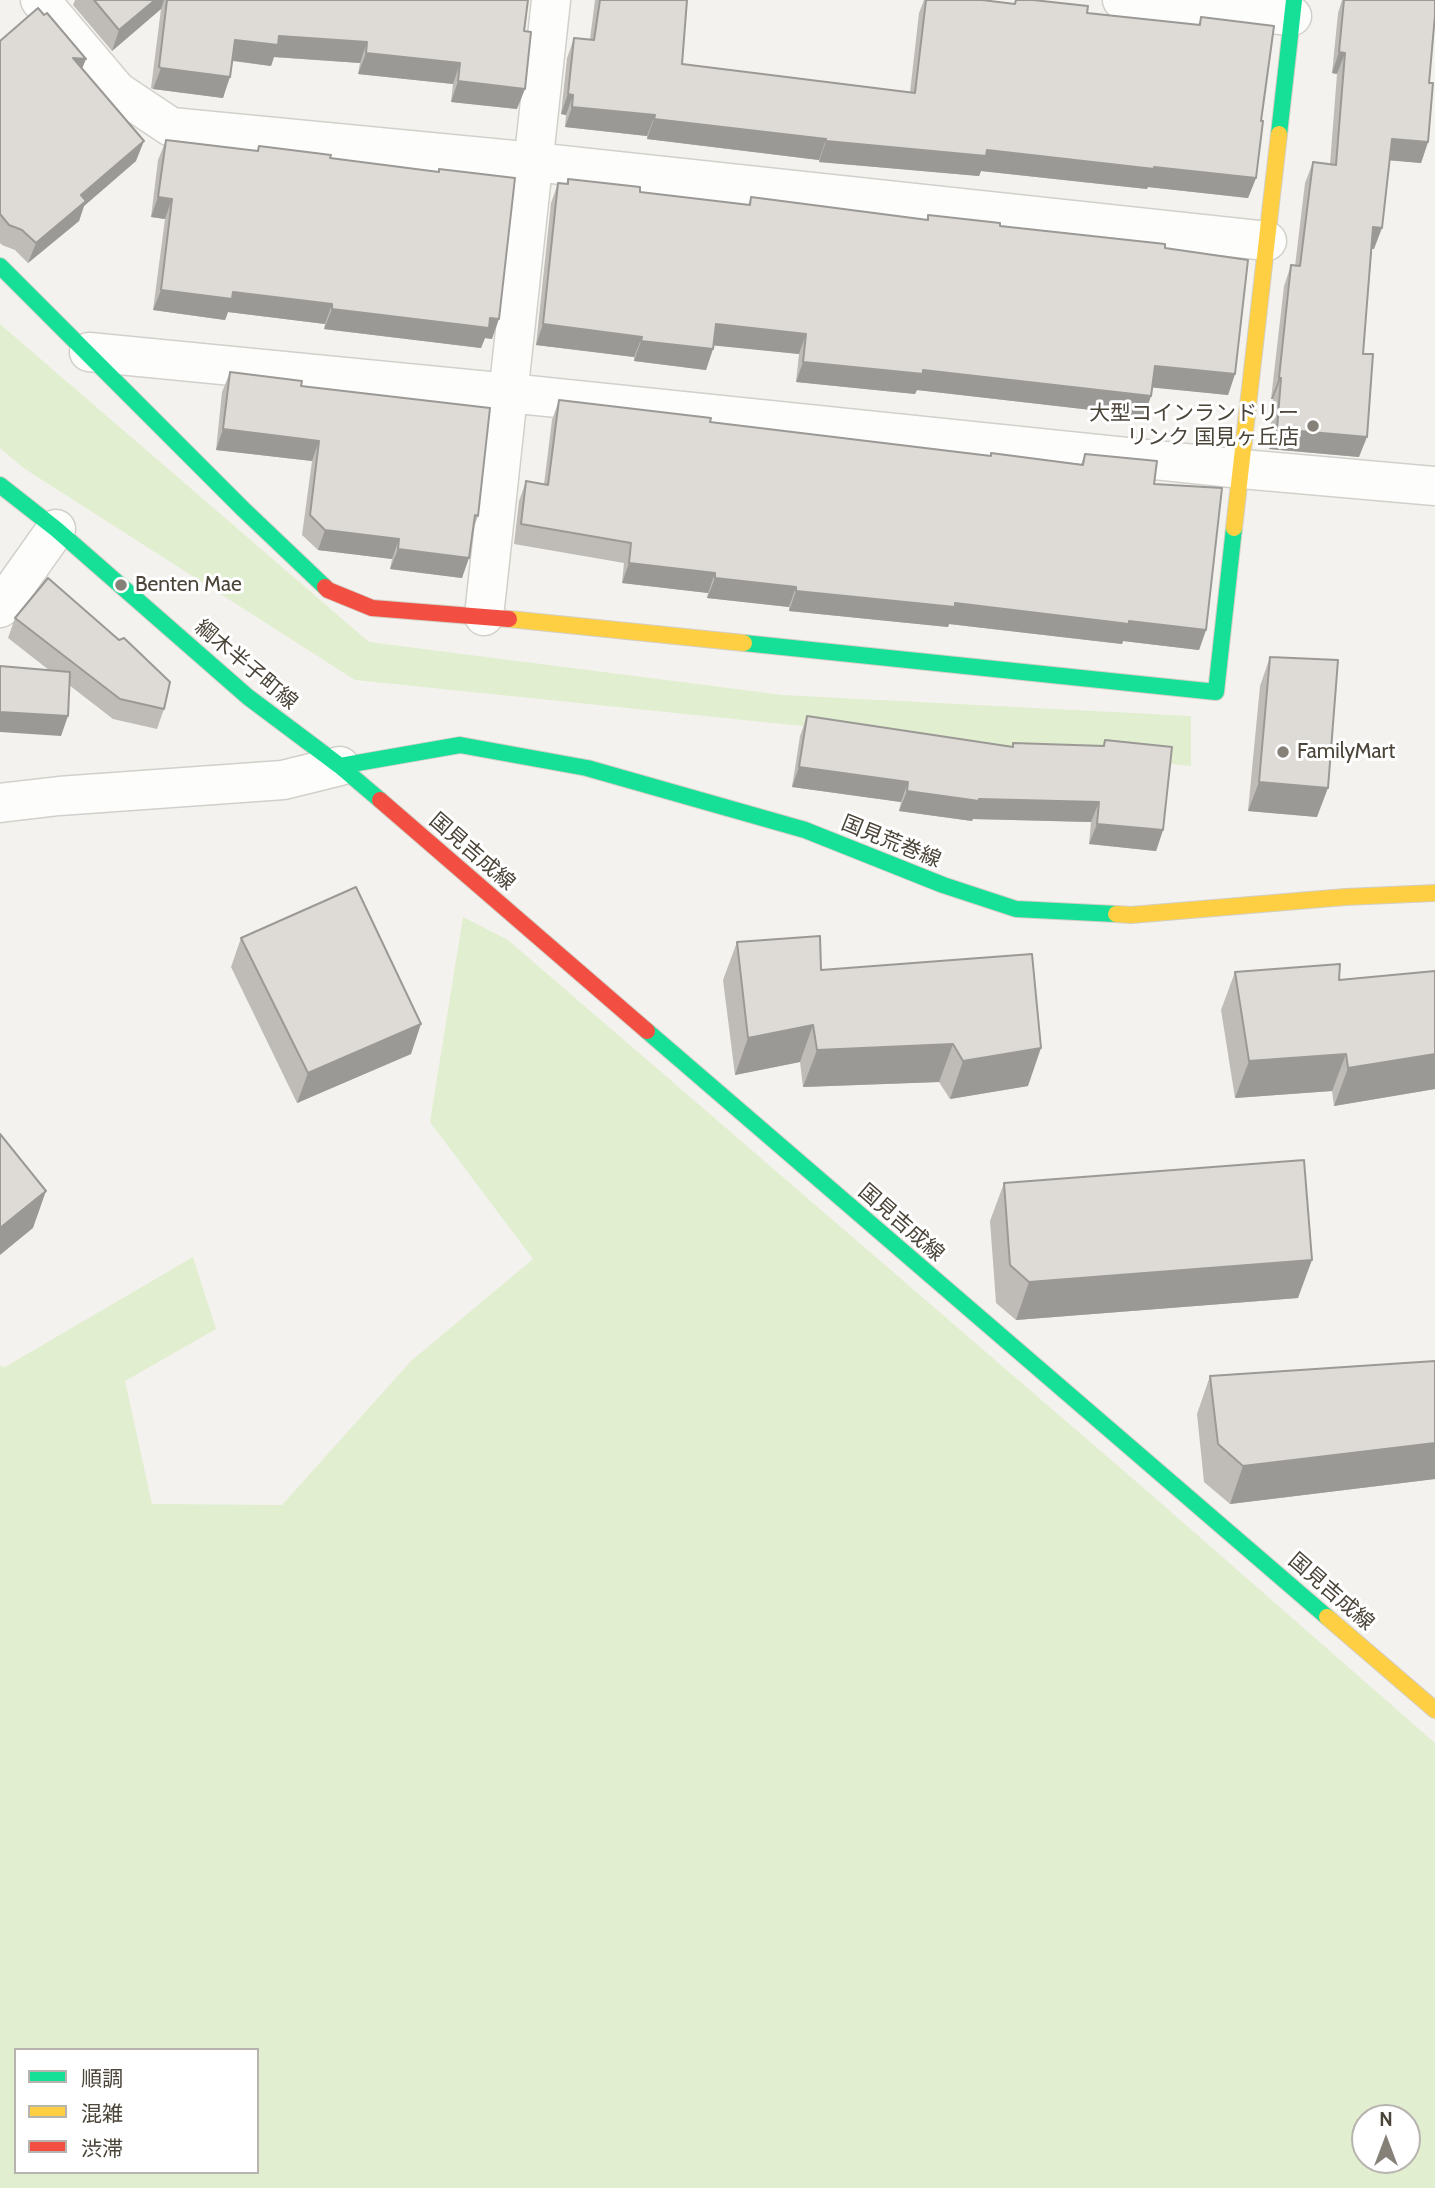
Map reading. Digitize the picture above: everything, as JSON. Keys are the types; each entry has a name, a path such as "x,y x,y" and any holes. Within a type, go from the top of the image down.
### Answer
{"street":[{"path":"40,0 117,91 171,127 534,162 1268,241"},
{"path":"484,616 551,0"},
{"path":"0,266 89,352 243,509 328,590 372,608 484,616 1216,692 1293,8 1122,0"},
{"path":"89,352 1242,469 1435,486"},
{"name":"綱木半子町線","path":"0,485 56,529 248,697 340,766"},
{"path":"0,608 56,529"},
{"name":"国見荒巻線","path":"340,766 460,745 587,768 805,830 943,885 1016,909 1131,915 1345,897 1435,893"},
{"path":"0,803 59,796 283,780 340,766"},
{"name":"国見吉成線","path":"340,766 1435,1710"}],"green space":[{"path":"0,324 369,642 783,695 1191,716 1191,766 355,680 25,469 0,448"},
{"path":"463,917 508,940 1435,1743 1435,2188 0,2188 0,1366 5,1367 193,1257 216,1329 125,1381 152,1504 282,1505 411,1361 533,1259 430,1122"}],"building":[{"path":"94,0 155,0 119,30"},
{"path":"167,0 528,0 524,31 531,32 525,89 458,81 460,63 366,53 367,42 279,36 278,45 235,40 230,77 161,68"},
{"path":"600,0 687,0 682,64 915,93 926,0 982,0 1015,4 1016,0 1033,0 1088,6 1087,13 1200,25 1201,17 1274,26 1256,178 987,150 986,156 826,141 654,119 655,115 572,107 573,95 568,94 574,38 594,40"},
{"path":"1344,0 1435,0 1428,142 1392,139 1382,228 1373,227 1363,354 1373,354 1367,437 1277,429 1279,378 1291,265 1300,266 1313,162 1336,165 1345,53 1339,52"},
{"path":"38,8 44,15 47,13 86,59 73,58 144,141 81,195 86,201 36,243 22,230 9,225 0,214 0,41"},
{"path":"166,140 258,151 259,146 439,172 439,169 515,178 499,319 490,318 489,328 332,309 332,304 233,292 232,299 161,290 172,199 158,197"},
{"path":"568,179 640,187 640,192 750,205 751,197 928,220 928,215 1000,223 1000,226 1165,244 1165,248 1248,260 1235,374 1155,366 1151,396 923,370 923,374 803,362 806,334 716,324 713,349 641,341 642,337 543,324 558,183 568,184"},
{"path":"230,372 302,381 301,386 490,408 478,516 475,515 469,558 398,549 399,539 325,530 310,515 319,441 223,429"},
{"path":"559,400 711,418 710,422 991,456 991,453 1083,465 1085,454 1157,461 1154,484 1222,488 1206,630 1129,621 1129,624 955,603 955,607 796,591 796,587 715,578 715,573 629,563 631,543 521,524 526,481 548,485"},
{"path":"48,578 119,640 124,638 170,682 164,709 120,699 15,618"},
{"path":"1270,657 1338,660 1328,788 1259,782"},
{"path":"0,666 70,672 68,716 0,712"},
{"path":"807,716 1013,747 1013,743 1104,746 1105,740 1172,747 1163,830 1097,824 1099,802 979,801 907,791 908,782 799,767"},
{"path":"356,887 421,1024 308,1073 241,938"},
{"path":"820,936 821,970 1032,954 1041,1048 963,1061 953,1044 817,1050 813,1025 748,1038 737,942"},
{"path":"1340,964 1339,980 1435,971 1435,1054 1348,1068 1346,1054 1249,1061 1235,972"},
{"path":"0,1134 46,1191 0,1228"},
{"path":"1304,1160 1312,1260 1029,1282 1010,1265 1004,1183"},
{"path":"1435,1361 1435,1443 1243,1466 1218,1444 1210,1376"}],"traffic: fast":[{"path":"1279,134 1294,0"},
{"path":"0,266 243,509 325,587"},
{"path":"0,485 56,529 248,697 340,766 380,800"},
{"path":"744,643 1216,692 1234,528"},
{"path":"340,766 460,745 587,768 805,830 943,885 1016,909 1116,914"},
{"path":"647,1031 1327,1617"}],"traffic: slow":[{"path":"1234,528 1279,134"},
{"path":"509,619 744,643"},
{"path":"1116,914 1435,893"},
{"path":"1327,1617 1435,1710"}],"traffic: jam":[{"path":"325,587 372,608 509,619"},
{"path":"380,800 647,1031"}],"place":[{"name":"大型コインランドリー リンク 国見ヶ丘店","path":"1313,426"},
{"name":"Benten Mae","path":"121,585"},
{"name":"FamilyMart","path":"1283,752"}]}
